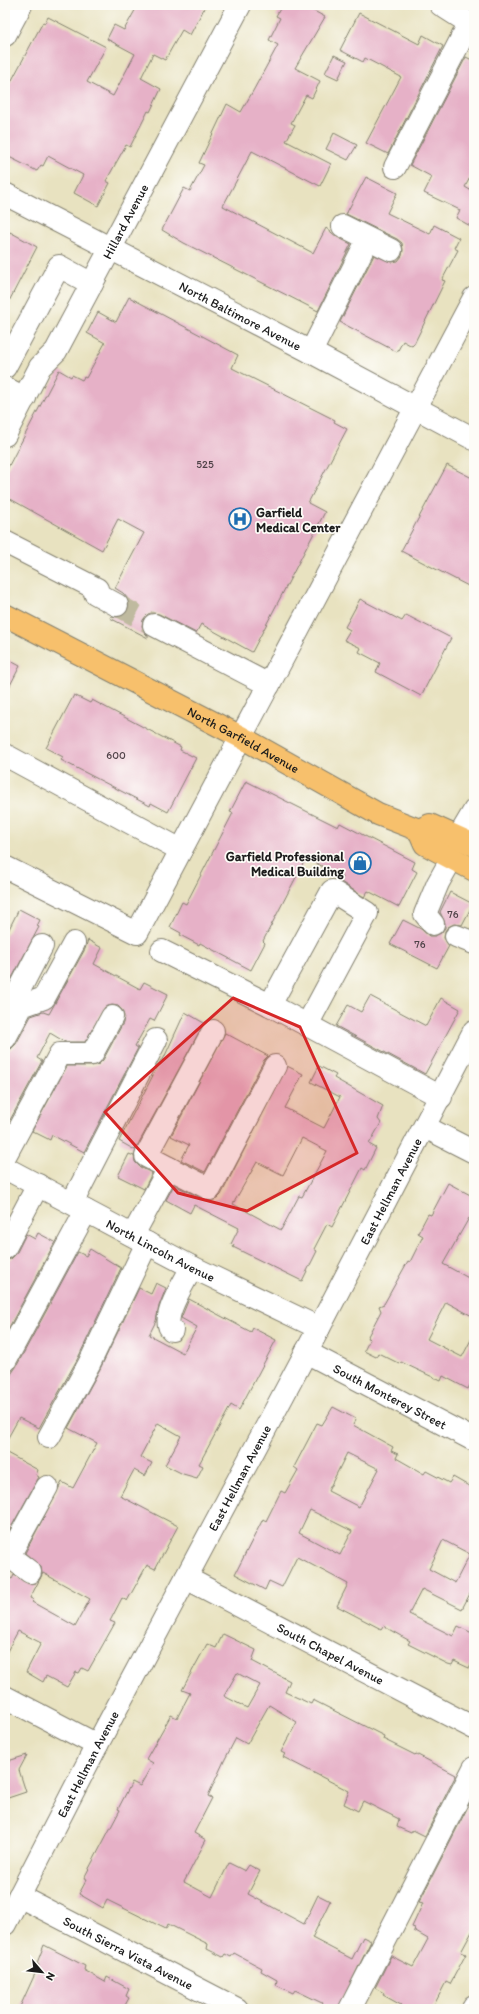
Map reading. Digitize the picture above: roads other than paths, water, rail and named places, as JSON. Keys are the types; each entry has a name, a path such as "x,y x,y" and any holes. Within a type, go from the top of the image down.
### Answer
{"main road":[{"name":"North Garfield Avenue","path":"5,615 241,738 378,814 420,830"},
{"path":"466,842 430,825 420,830 425,844 474,870"}],"street":[{"path":"5,35 21,5"},
{"name":"Hillard Avenue","path":"5,435 40,367 56,351 240,5"},
{"path":"395,167 472,25 441,5"},
{"name":"North Baltimore Avenue","path":"5,194 311,352 474,439"},
{"path":"343,226 391,250"},
{"path":"311,352 368,238"},
{"path":"5,367 59,266 92,284"},
{"path":"5,867 137,933 474,298"},
{"path":"5,388 25,398"},
{"path":"5,542 96,591 117,605"},
{"path":"154,625 269,685"},
{"path":"7,756 181,850"},
{"path":"466,842 474,812"},
{"path":"433,924 425,914 438,883 452,858"},
{"path":"270,1005 332,890 368,913 307,1025"},
{"path":"5,1038 22,1006 44,998 74,943"},
{"path":"5,1019 42,946"},
{"path":"162,951 270,1005 441,1097"},
{"path":"5,1156 60,1054 92,1054 112,1017"},
{"path":"213,1031 146,1156 210,1190 275,1066"},
{"name":"East Hellman Avenue","path":"5,1924 97,1745 320,1328 474,1031"},
{"path":"5,1361 79,1207 156,1040"},
{"path":"425,1127 474,1152"},
{"name":"North Lincoln Avenue","path":"5,1168 192,1267 320,1328"},
{"path":"49,1438 89,1364 169,1168"},
{"path":"5,1248 38,1185"},
{"path":"172,1330 168,1327 167,1319 170,1309 192,1267"},
{"name":"South Monterey Street","path":"306,1352 474,1440"},
{"path":"30,1572 7,1557 47,1487"},
{"name":"South Chapel Avenue","path":"186,1578 474,1728"},
{"path":"5,1696 97,1745"},
{"path":"350,2009 474,1768"},
{"name":"South Sierra Vista Avenue","path":"20,1896 238,2009"}],"tunnel":[{"path":"117,605 154,625"}],"place":[{"name":"Garfield Medical Center","path":"240,519"},
{"name":"Garfield Professional Medical Building","path":"360,863"}]}
